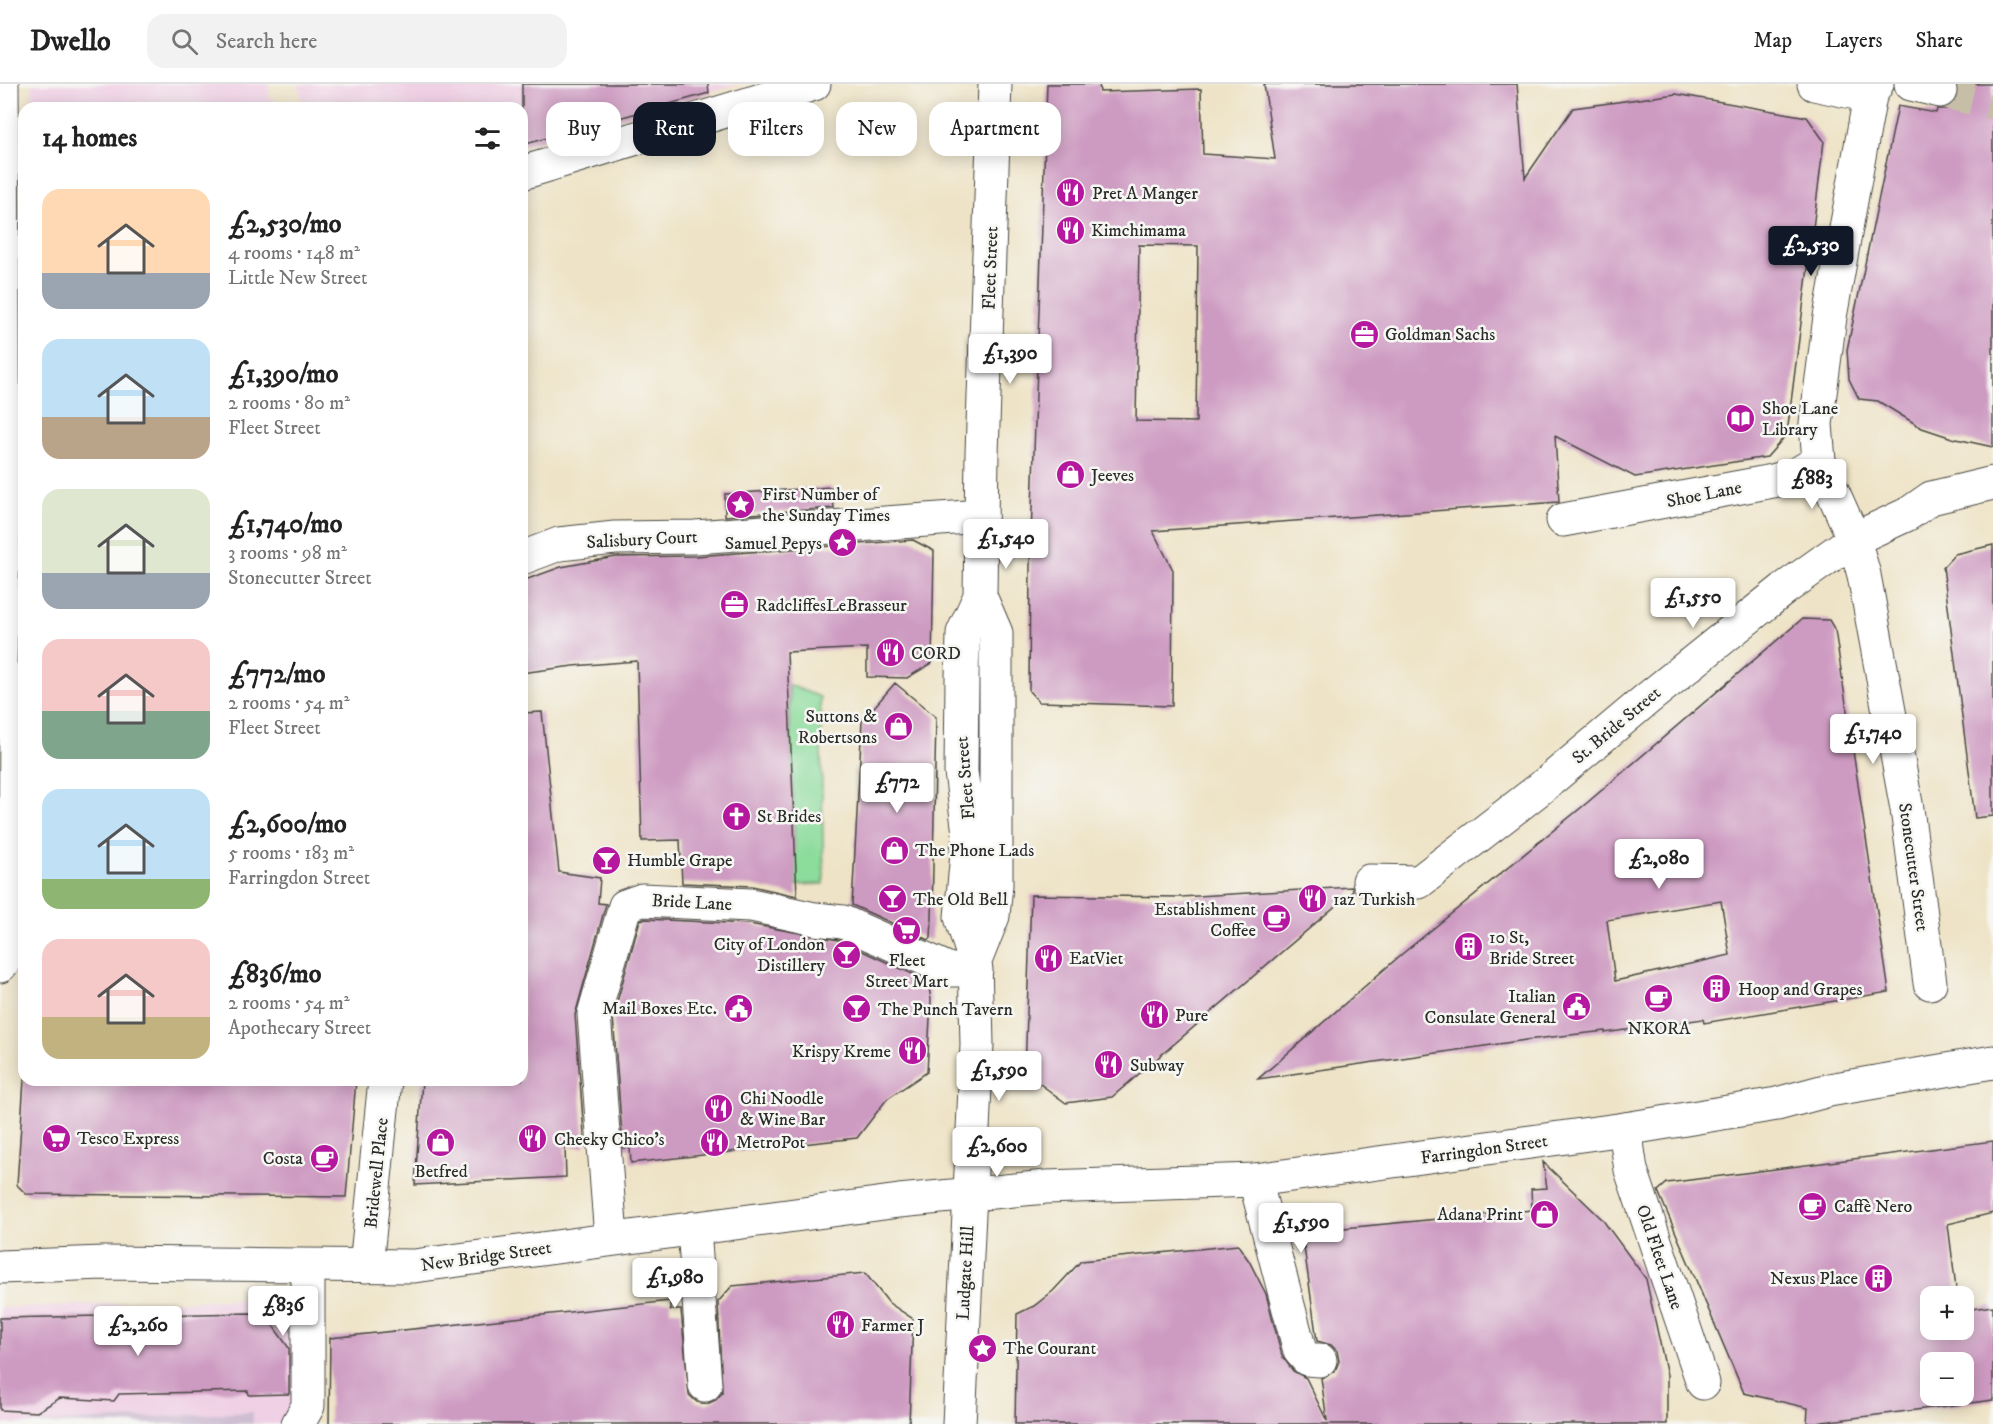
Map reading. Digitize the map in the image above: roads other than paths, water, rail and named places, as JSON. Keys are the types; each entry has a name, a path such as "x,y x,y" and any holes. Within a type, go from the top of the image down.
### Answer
{"street":[{"path":"0,966 13,950 16,696 7,657 2,512 9,271 2,84"},
{"path":"528,171 814,84"},
{"name":"Fleet Street","path":"969,1194 976,1045 976,965 960,917 969,833 960,772 960,725 963,633 980,596 995,84"},
{"path":"1814,84 1874,90 1830,317 1816,424 1819,460 1827,484 1854,539 1908,514 1931,498 1993,483"},
{"name":"Shoe Lane","path":"1563,520 1773,481 1795,475 1819,460"},
{"name":"Salisbury Court","path":"528,556 559,544 615,538 695,537 981,516"},
{"name":"St. Bride Street","path":"1369,880 1419,882 1449,862 1784,589 1854,539"},
{"name":"Stonecutter Street","path":"1854,539 1875,630 1907,808 1930,982"},
{"name":"Bride Lane","path":"611,1238 594,1014 625,906 642,900 751,905 815,919 843,922 950,970 976,965"},
{"path":"0,973 18,974"},
{"name":"Farringdon Street","path":"969,1194 1046,1187 1255,1180 1625,1129 1777,1104 1829,1090 1993,1062"},
{"name":"Bridewell Place","path":"366,1266 385,1086"},
{"name":"Old Fleet Lane","path":"1625,1129 1630,1170 1703,1383"},
{"path":"1255,1180 1300,1351 1307,1359 1320,1360"},
{"name":"New Bridge Street","path":"0,1267 103,1263 414,1266 611,1238 969,1194"},
{"name":"Ludgate Hill","path":"959,1424 969,1194"},
{"path":"694,1228 705,1385"},
{"path":"298,1424 308,1406 308,1266"}],"tunnel":[{"path":"1940,91 1993,103"}],"place":[{"name":"Pret A Manger","path":"1071,193"},
{"name":"Kimchimama","path":"1070,230"},
{"name":"Goldman Sachs","path":"1364,334"},
{"name":"Shoe Lane Library","path":"1741,418"},
{"name":"Jeeves","path":"1070,475"},
{"name":"First Number of the Sunday Times","path":"741,504"},
{"name":"Samuel Pepys","path":"843,543"},
{"name":"RadcliffesLeBrasseur","path":"735,605"},
{"name":"CORD","path":"890,653"},
{"name":"Suttons & Robertsons","path":"898,726"},
{"name":"St Brides","path":"736,816"},
{"name":"The Phone Lads","path":"894,850"},
{"name":"Humble Grape","path":"606,860"},
{"name":"The Old Bell","path":"892,899"},
{"name":"1az Turkish","path":"1312,899"},
{"name":"Establishment Coffee","path":"1277,919"},
{"name":"Fleet Street Mart","path":"907,931"},
{"name":"10 St, Bride Street","path":"1468,947"},
{"name":"City of London Distillery","path":"846,954"},
{"name":"EatViet","path":"1048,958"},
{"name":"Hoop and Grapes","path":"1717,989"},
{"name":"NKORA","path":"1659,999"},
{"name":"Italian Consulate General","path":"1577,1006"},
{"name":"Mail Boxes Etc.","path":"738,1008"},
{"name":"The Punch Tavern","path":"857,1009"},
{"name":"Pure","path":"1154,1015"},
{"name":"Krispy Kreme","path":"912,1051"},
{"name":"Subway","path":"1109,1065"},
{"name":"Chi Noodle & Wine Bar","path":"719,1108"},
{"name":"Tesco Express","path":"56,1138"},
{"name":"Cheeky Chico's","path":"533,1139"},
{"name":"Betfred","path":"441,1142"},
{"name":"MetroPot","path":"715,1142"},
{"name":"Costa","path":"324,1158"},
{"name":"Caffè Nero","path":"1813,1206"},
{"name":"Adana Print","path":"1544,1214"},
{"name":"Nexus Place","path":"1879,1278"},
{"name":"Farmer J","path":"840,1325"},
{"name":"The Courant","path":"982,1348"}]}
